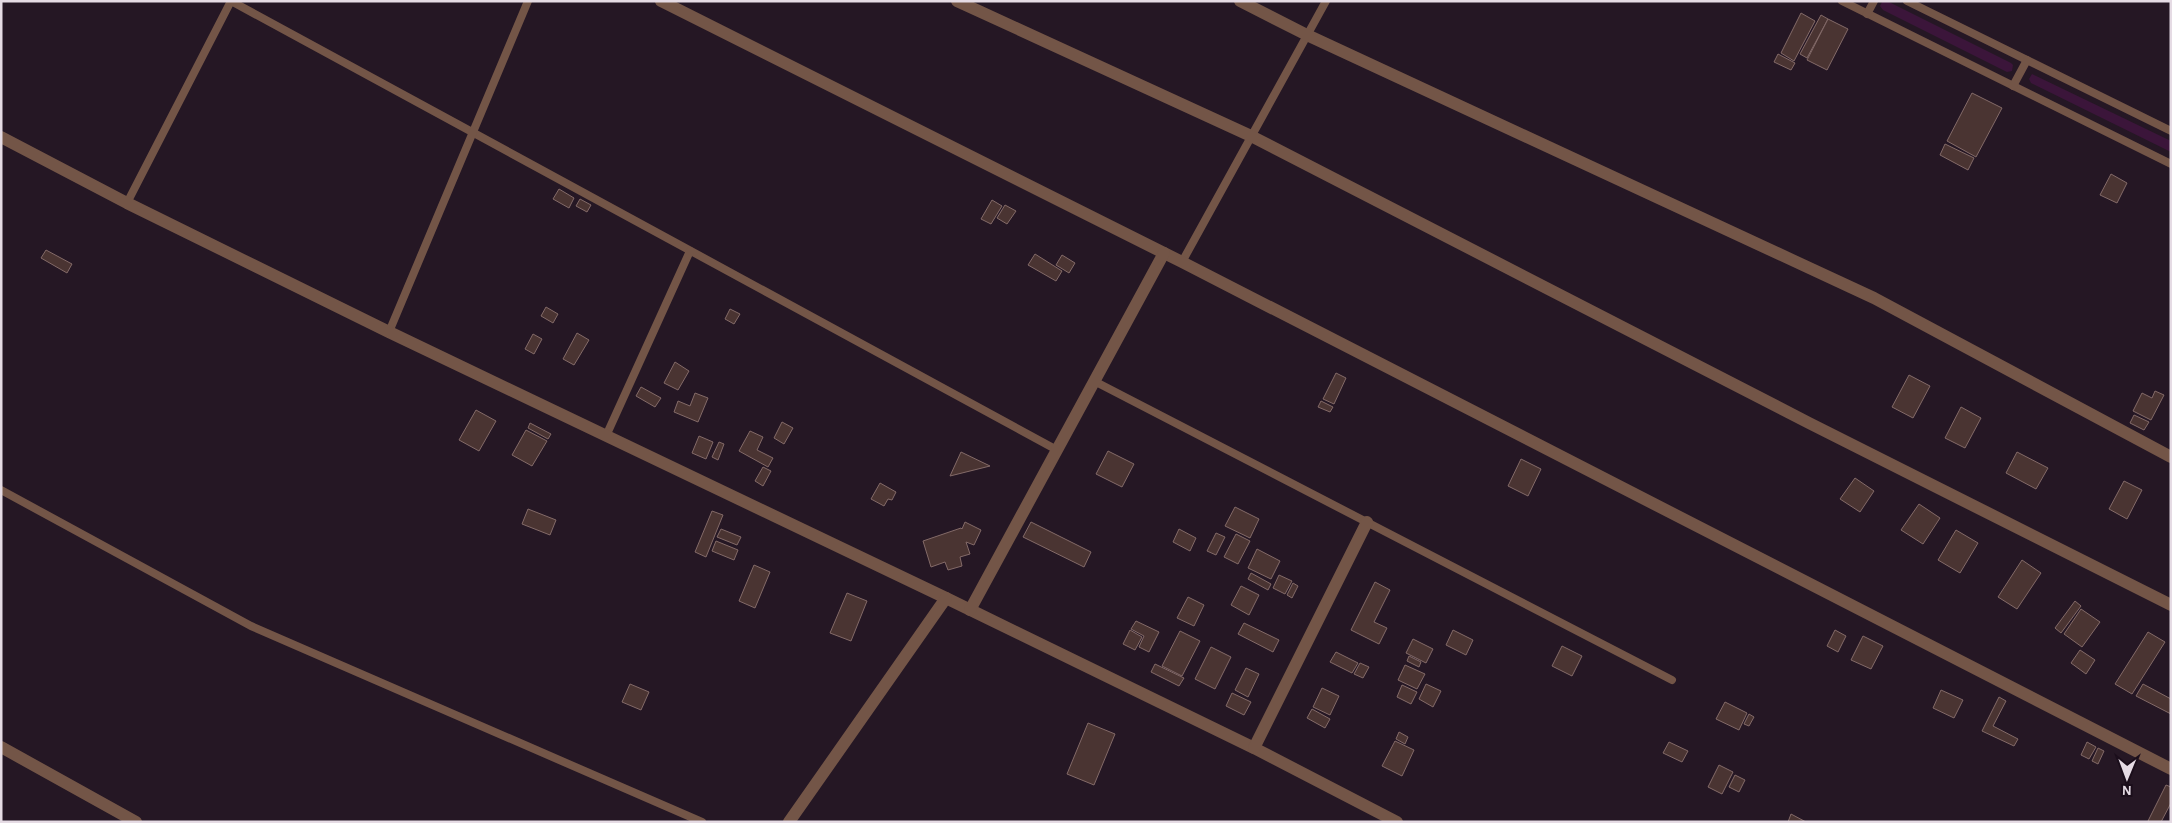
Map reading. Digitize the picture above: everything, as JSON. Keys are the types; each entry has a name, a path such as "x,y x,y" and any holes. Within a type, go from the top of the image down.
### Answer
{"street":[{"path":"660,1 1182,262 2171,769"},
{"path":"957,1 1251,136 1791,414 2171,606"},
{"path":"1240,1 1307,35 1874,298 2171,457"},
{"path":"1,137 127,203 388,332 946,598 1254,748 1397,822"},
{"path":"970,610 1164,254"},
{"path":"1254,748 1367,522"},
{"path":"788,822 946,598"},
{"path":"1,747 136,822"}],"lane":[{"path":"127,203 231,1 1057,450"},
{"path":"388,332 528,1"},
{"path":"1182,262 1326,1"},
{"path":"1842,1 2171,164"},
{"path":"1867,14 1874,1"},
{"path":"1907,1 2171,131"},
{"path":"2013,86 2027,60"},
{"path":"606,436 690,251"},
{"path":"1094,381 1672,680"},
{"path":"1,490 251,626 702,822"}],"shaded area":[{"path":"1887,1 2011,63 2013,65 2012,71 2007,72 1883,10 1880,6 1882,2"},
{"path":"2032,74 2171,141 2171,152 2031,83 2029,79"}],"building":[{"path":"1801,13 1815,21 1794,61 1781,53"},
{"path":"1821,15 1828,19 1807,58 1800,54"},
{"path":"1828,19 1848,29 1827,70 1807,60"},
{"path":"1778,54 1795,63 1791,70 1774,62"},
{"path":"1972,93 2002,108 1976,157 1947,141"},
{"path":"1945,144 1974,158 1968,170 1940,155"},
{"path":"2111,174 2127,183 2117,203 2100,195"},
{"path":"559,189 574,198 569,208 553,199"},
{"path":"580,199 591,205 587,212 576,206"},
{"path":"992,200 1002,206 991,224 981,219"},
{"path":"1005,205 1016,211 1007,224 997,218"},
{"path":"46,250 72,264 67,273 41,258"},
{"path":"1035,254 1062,271 1056,281 1028,265"},
{"path":"1062,255 1075,263 1069,273 1056,265"},
{"path":"546,307 558,314 553,323 541,316"},
{"path":"730,309 740,314 734,324 725,319"},
{"path":"577,333 589,340 574,365 563,359"},
{"path":"533,334 542,339 534,354 525,349"},
{"path":"675,362 689,371 678,390 664,383"},
{"path":"1336,373 1346,378 1334,404 1323,399"},
{"path":"1909,375 1930,386 1913,418 1892,407"},
{"path":"641,387 661,398 655,407 636,396"},
{"path":"2155,391 2164,395 2151,420 2133,411 2142,393 2152,398"},
{"path":"695,393 708,398 698,422 674,412 678,401 690,406"},
{"path":"1321,401 1333,407 1330,412 1318,407"},
{"path":"1961,407 1981,418 1965,448 1945,438"},
{"path":"476,410 496,421 479,451 459,440"},
{"path":"2134,415 2149,422 2144,430 2130,423"},
{"path":"782,422 793,428 784,444 774,438"},
{"path":"530,423 551,434 548,439 528,428"},
{"path":"526,430 547,441 532,466 512,455"},
{"path":"750,431 763,437 757,450 773,458 768,467 739,451"},
{"path":"699,436 713,442 706,459 692,453"},
{"path":"719,442 724,444 718,460 712,457"},
{"path":"1108,451 1134,464 1122,487 1096,474"},
{"path":"961,452 990,466 950,476"},
{"path":"2017,452 2048,468 2036,489 2006,473"},
{"path":"1521,459 1541,469 1528,496 1508,486"},
{"path":"763,467 771,471 763,486 755,481"},
{"path":"1855,478 1874,491 1860,512 1840,499"},
{"path":"2124,481 2142,490 2127,519 2109,509"},
{"path":"880,483 896,492 892,500 888,499 884,506 871,499"},
{"path":"1919,504 1940,518 1923,544 1901,530"},
{"path":"1235,507 1259,519 1250,538 1225,526"},
{"path":"528,509 556,520 550,535 522,524"},
{"path":"712,511 723,515 706,557 695,552"},
{"path":"965,522 981,530 974,545 966,542 970,554 960,557 962,566 948,570 945,562 931,567 923,541 962,529"},
{"path":"1031,522 1091,552 1084,567 1023,537"},
{"path":"721,529 741,537 737,545 717,537"},
{"path":"1179,529 1196,538 1190,551 1173,542"},
{"path":"1956,530 1978,543 1960,573 1938,560"},
{"path":"1216,533 1225,537 1216,555 1207,551"},
{"path":"1236,534 1250,541 1238,564 1224,557"},
{"path":"716,541 738,550 734,560 712,551"},
{"path":"1257,549 1280,561 1271,579 1248,568"},
{"path":"2022,560 2041,573 2017,609 1998,597"},
{"path":"754,565 770,572 755,608 739,601"},
{"path":"1251,573 1271,584 1268,590 1248,579"},
{"path":"1279,575 1292,581 1285,594 1273,588"},
{"path":"1375,582 1390,590 1374,622 1387,628 1379,644 1351,630"},
{"path":"1293,583 1298,586 1292,598 1287,595"},
{"path":"1241,586 1259,595 1249,615 1231,605"},
{"path":"847,593 867,601 851,641 830,633"},
{"path":"1188,597 1204,605 1194,626 1177,618"},
{"path":"2075,601 2081,606 2061,633 2055,628"},
{"path":"2081,609 2100,622 2082,647 2064,634"},
{"path":"1136,621 1159,632 1149,652 1139,647 1144,636 1131,629"},
{"path":"1244,623 1279,640 1273,652 1238,634"},
{"path":"1130,630 1142,637 1135,650 1123,644"},
{"path":"1453,630 1473,640 1466,655 1446,645"},
{"path":"1835,630 1846,636 1838,652 1827,646"},
{"path":"1180,631 1200,641 1182,676 1162,666"},
{"path":"2148,632 2165,642 2132,694 2115,684"},
{"path":"1863,636 1883,646 1871,669 1851,660"},
{"path":"1413,639 1433,649 1426,663 1406,653"},
{"path":"1562,646 1582,656 1572,676 1552,666"},
{"path":"1211,647 1231,657 1215,689 1195,679"},
{"path":"2080,650 2095,660 2086,674 2071,663"},
{"path":"1336,652 1358,663 1352,673 1330,662"},
{"path":"1409,656 1421,662 1419,667 1407,661"},
{"path":"1360,663 1369,667 1363,678 1354,674"},
{"path":"1155,664 1184,678 1179,686 1151,672"},
{"path":"1405,665 1425,674 1417,689 1398,680"},
{"path":"1246,668 1259,674 1248,697 1235,690"},
{"path":"630,684 649,692 641,710 622,702"},
{"path":"1426,684 1441,691 1433,707 1419,699"},
{"path":"2143,684 2171,699 2171,714 2136,696"},
{"path":"1402,685 1417,692 1411,704 1397,697"},
{"path":"1322,688 1339,696 1330,715 1313,707"},
{"path":"1941,690 1963,700 1954,718 1933,708"},
{"path":"1232,693 1251,702 1244,715 1226,706"},
{"path":"1999,697 2006,701 1993,726 2018,739 2014,746 1982,731"},
{"path":"1725,702 1747,713 1739,730 1716,719"},
{"path":"1312,709 1330,719 1325,728 1307,718"},
{"path":"1749,714 1754,717 1749,726 1744,724"},
{"path":"1088,723 1115,734 1094,785 1067,774"},
{"path":"1399,732 1408,737 1405,744 1396,739"},
{"path":"1395,741 1414,750 1402,776 1382,766"},
{"path":"1669,742 1688,751 1682,762 1663,753"},
{"path":"2087,742 2096,747 2089,759 2081,755"},
{"path":"2098,748 2104,751 2098,764 2092,761"},
{"path":"1719,765 1733,772 1722,794 1708,787"},
{"path":"1735,775 1745,780 1739,792 1729,787"},
{"path":"2166,785 2171,787 2171,803 2161,822 2150,822 2148,821"},
{"path":"1791,814 1806,822 1788,822"}]}
